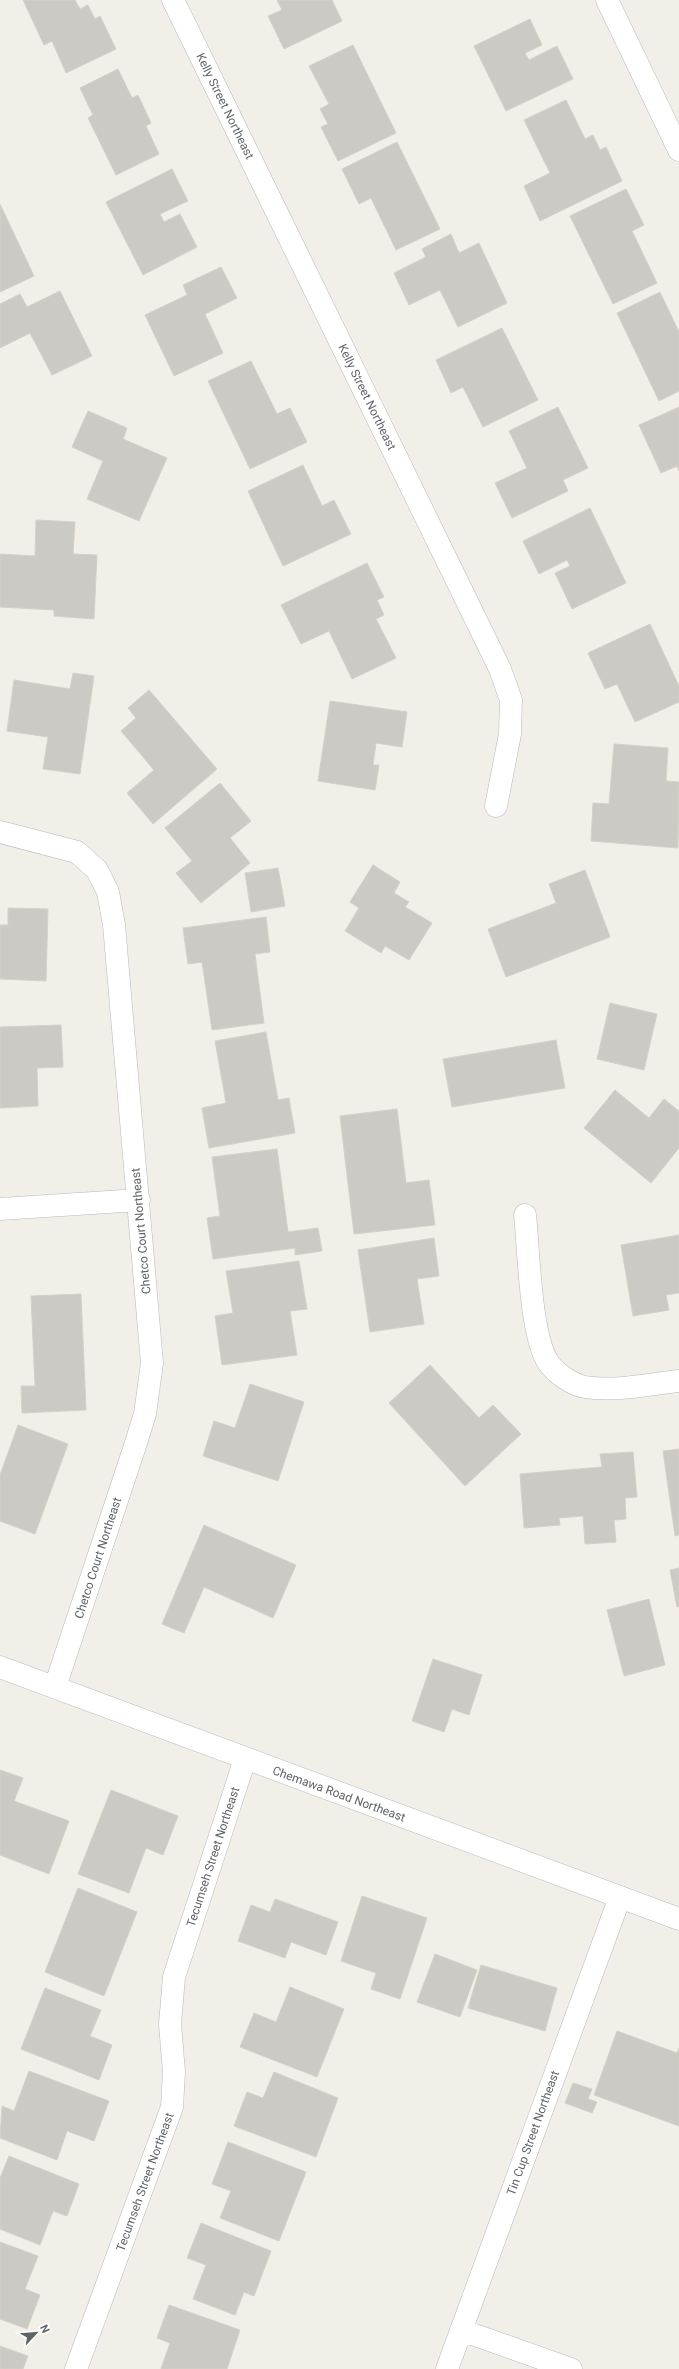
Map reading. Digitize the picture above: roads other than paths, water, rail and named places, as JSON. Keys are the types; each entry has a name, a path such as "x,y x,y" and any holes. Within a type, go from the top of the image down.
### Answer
{"street":[{"name":"Kelly Street Northeast","path":"173,0 500,669 511,700 511,714 510,734 496,806"},
{"path":"607,0 679,150"},
{"name":"Chetco Court Northeast","path":"0,832 77,852 97,870 108,892 114,925 152,1363 145,1414 55,1687"},
{"path":"0,1209 138,1200"},
{"path":"525,1216 537,1336 548,1362 565,1378 584,1387 610,1388 679,1381"},
{"name":"Chemawa Road Northeast","path":"0,1667 679,1919"},
{"name":"Tecumseh Street Northeast","path":"76,2369 172,2107 174,2072 170,2024 174,1977 245,1759"},
{"name":"Tin Cup Street Northeast","path":"447,2369 620,1897"},
{"path":"461,2330 571,2369"}]}
